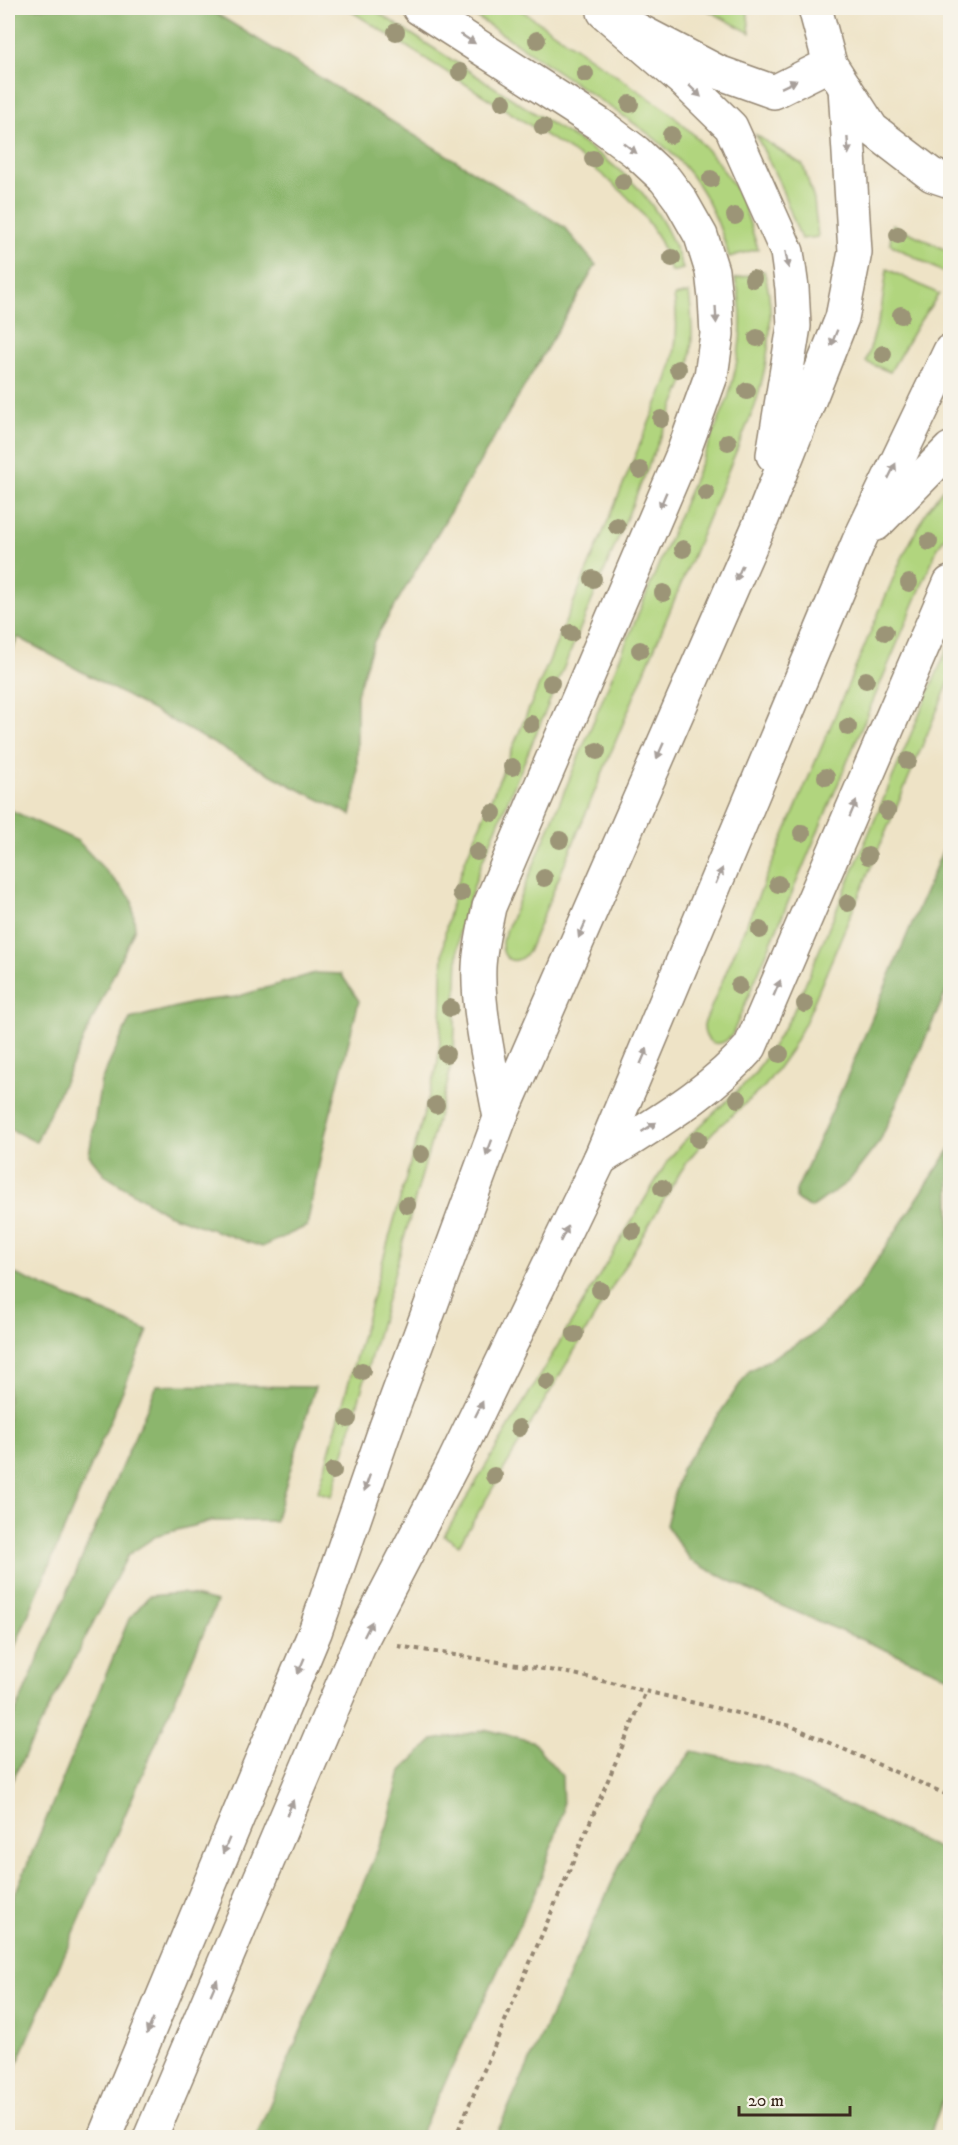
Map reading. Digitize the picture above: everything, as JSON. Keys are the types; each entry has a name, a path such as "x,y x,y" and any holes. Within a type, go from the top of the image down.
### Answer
{"main road":[{"path":"419,8 599,124 636,152 665,179 701,236 712,271 715,298 717,334 711,376 682,456 489,907 482,938 479,969 483,1013 500,1118"},
{"path":"104,2138 315,1632 386,1427 500,1118 762,519 842,318 855,252 837,76 815,8"},
{"path":"600,10 685,82 731,127 787,252 794,326 762,519"},
{"path":"600,10 718,72 774,92 837,76"},
{"path":"837,76 872,129 932,175 951,181"},
{"path":"150,2138 362,1641 454,1462 600,1159 858,543 951,351"},
{"path":"858,543 951,449"},
{"path":"600,1159 696,1097 731,1069 750,1047 951,583"}],"path":[{"path":"362,1641 574,1674 791,1726 951,1796"},
{"path":"456,2138 646,1691"}],"green space":[{"path":"8,8 207,8 564,227 596,265 374,641 357,693 357,786 351,815 292,786 18,637 8,661"},
{"path":"346,8 371,8 616,167 639,189 653,207 670,237 683,269 671,272 656,234 645,218 620,189 589,164"},
{"path":"462,8 518,8 668,111 717,161 734,186 744,206 758,249 729,257 718,224 704,194 691,175 670,152 634,123"},
{"path":"704,8 747,8 750,33"},
{"path":"756,135 803,165 814,200 818,237 801,239 779,182"},
{"path":"892,224 950,252 950,276 890,244"},
{"path":"887,269 939,294 918,324 890,372 866,362 881,311"},
{"path":"764,271 770,305 769,339 764,373 755,406 528,952 523,957 510,960 504,953 502,941 728,398 735,369 741,324 739,294 735,279"},
{"path":"689,293 692,333 688,372 480,867 459,932 454,1052 447,1085 332,1496 318,1492 437,1067 444,942 455,891 465,861 667,380 676,338 674,296"},
{"path":"950,479 950,530 938,547 732,1035 727,1040 713,1043 706,1036 704,1024 901,560 926,512"},
{"path":"950,642 950,680 805,1023 790,1051 765,1086 714,1131 681,1171 459,1545 444,1536 667,1162 682,1143 754,1075 791,1017"},
{"path":"8,809 78,841 132,899 135,928 36,1142 8,1128"},
{"path":"950,833 950,983 880,1141 849,1181 811,1208 796,1199 796,1191 842,1089"},
{"path":"315,973 341,974 359,1001 325,1135 307,1226 262,1247 167,1214 106,1176 89,1155 101,1081 130,1019 200,1001 236,997"},
{"path":"950,1149 950,1677 775,1603 691,1561 666,1525 681,1469 749,1371 812,1335 856,1292"},
{"path":"8,1271 148,1331 8,1663"},
{"path":"157,1385 315,1387 275,1521 212,1521 158,1535 128,1555 8,1788 8,1729"},
{"path":"182,1593 217,1602 8,2085 8,1911 129,1619 149,1596"},
{"path":"488,1730 532,1741 562,1776 563,1812 539,1884 419,2137 256,2137 387,1827 401,1771 433,1740"},
{"path":"692,1751 767,1767 950,1854 950,2080 929,2137 495,2137 642,1817"}]}
